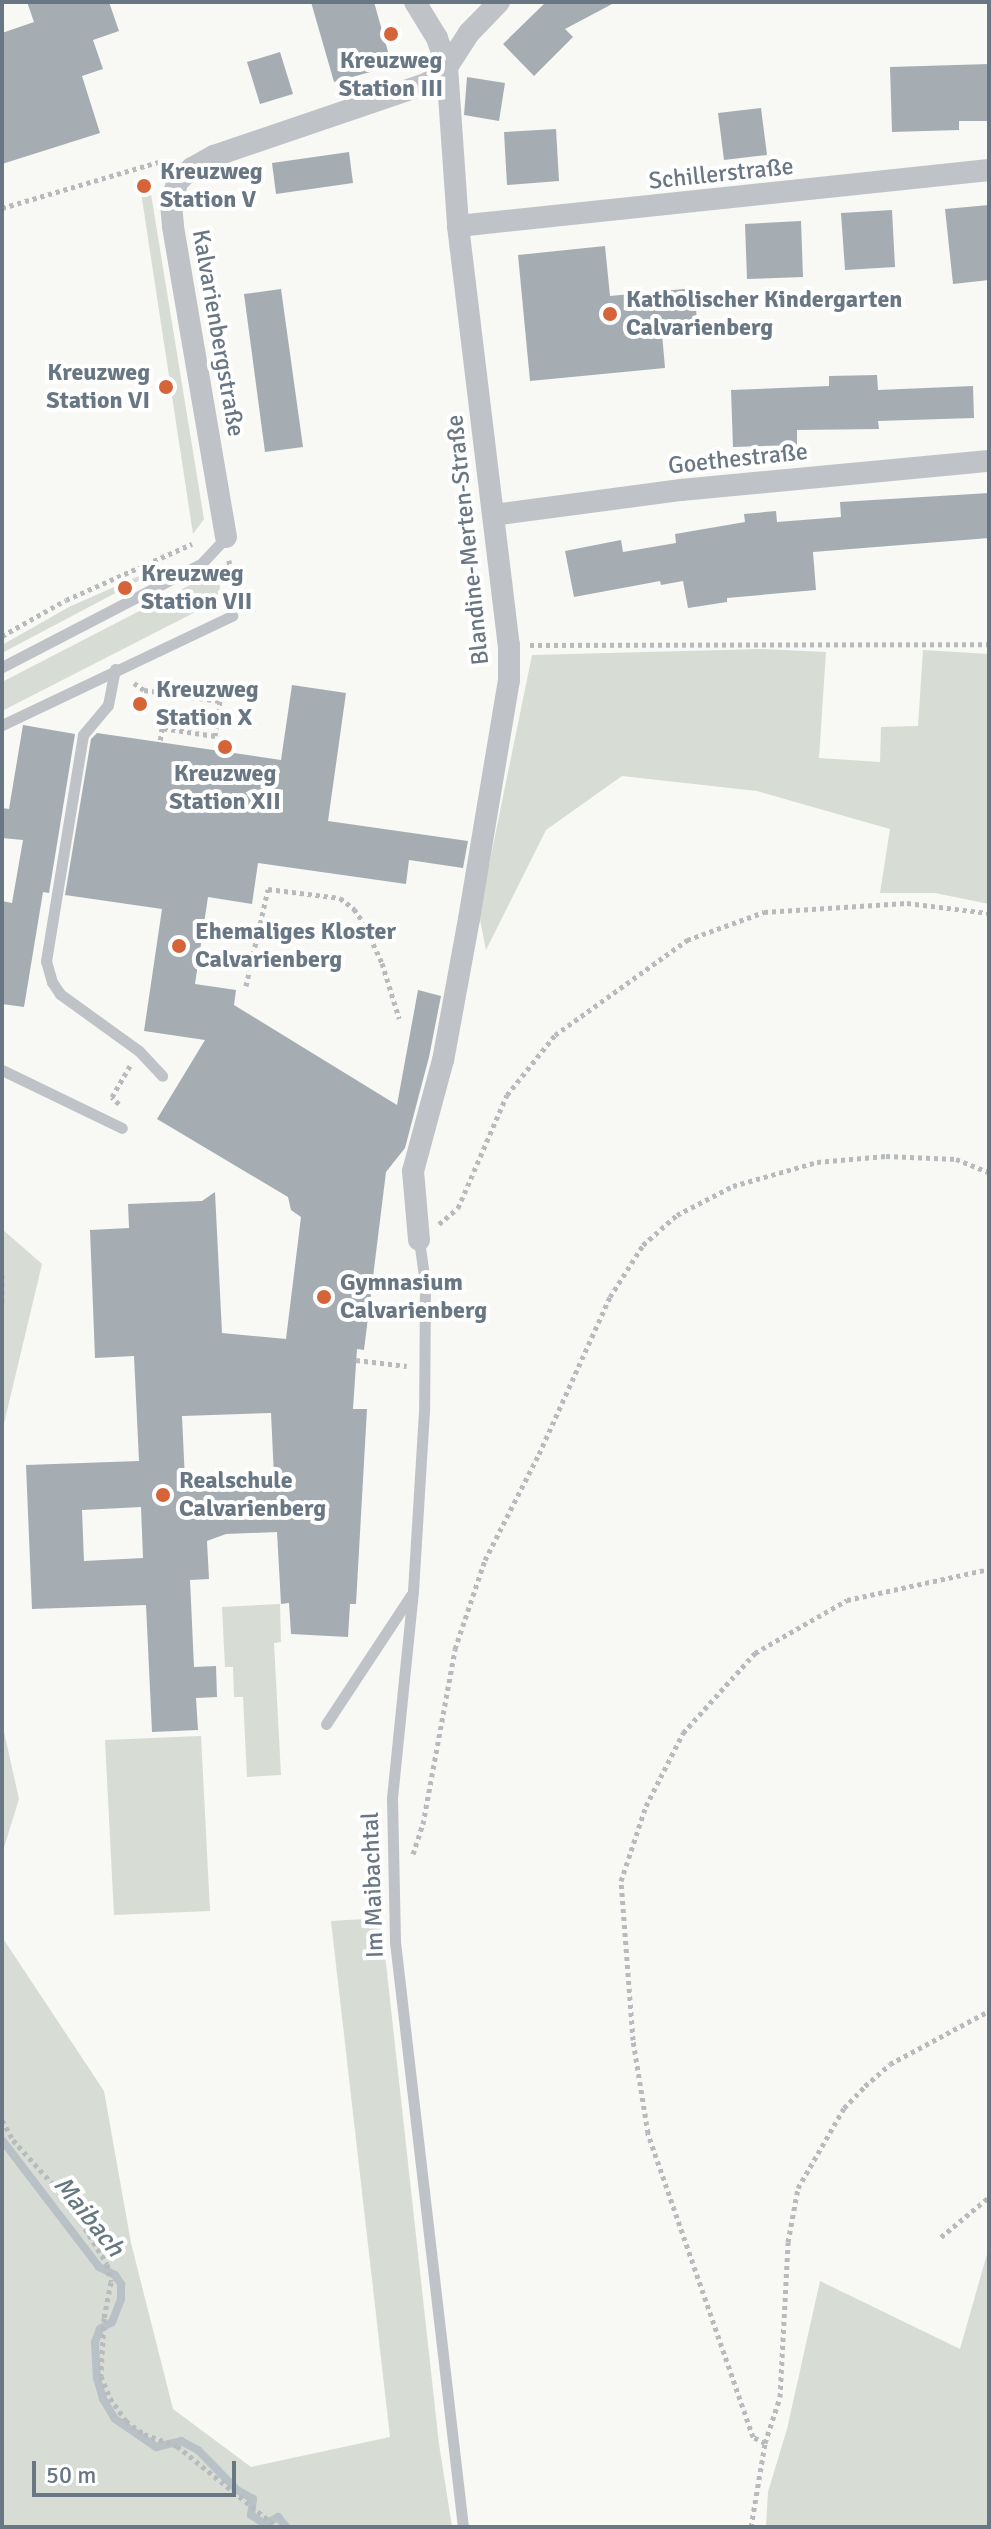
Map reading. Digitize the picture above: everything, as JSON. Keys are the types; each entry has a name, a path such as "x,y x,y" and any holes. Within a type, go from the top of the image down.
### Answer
{"street":[{"name":"Blandine-Merten-Straße","path":"415,2 437,38 447,67 458,226 509,645 509,680 467,935 443,1060 413,1171 419,1240"},
{"name":"Kalvarienbergstraße","path":"226,537 173,226 171,202 178,181 192,168 214,156 428,83 447,67 469,33 499,2"},
{"name":"Schillerstraße","path":"458,226 989,170"},
{"name":"Goethestraße","path":"493,515 681,490 989,461"}],"lane":[{"path":"2,667 201,564 226,537"},
{"path":"2,725 232,616"},
{"path":"115,669 108,705 83,735 46,961 52,982 60,994 139,1051 162,1076"},
{"path":"2,1070 122,1128"},
{"name":"Im Maibachtal","path":"419,1240 425,1283 426,1368 413,1591 392,1798 396,1868 395,1942 463,2527"},
{"path":"326,1724 413,1591"}],"path":[{"path":"2,208 170,159"},
{"path":"230,565 232,616"},
{"path":"2,636 66,600 127,574"},
{"path":"509,645 989,644"},
{"path":"144,690 220,701 215,736 162,728 160,742"},
{"path":"246,986 268,889 340,898 354,909 363,922 382,963 399,1018"},
{"path":"419,1240 458,1208 507,1095 555,1035 687,940 764,912 907,903 989,913"},
{"path":"122,1128 122,1107 112,1097 139,1051"},
{"path":"396,1868 407,1864 423,1824 455,1649 485,1560 539,1454 610,1297 643,1245 677,1215 733,1186 817,1162 886,1156 956,1159 989,1172"},
{"path":"2,1275 2,1302"},
{"path":"356,1360 403,1366"},
{"path":"765,2443 753,2437 648,2133 633,2040 621,1881 646,1806 683,1733 755,1653 847,1600 989,1569"},
{"path":"751,2527 765,2443 780,2397 788,2242 798,2188 844,2108 890,2064 989,2011"},
{"path":"2,2120 13,2140 68,2201 107,2264 111,2282 104,2318 101,2376 110,2398 126,2421 162,2442 177,2446 275,2526"},
{"path":"941,2237 989,2197"}],"shaded area":[{"path":"148,176 204,519 193,534 139,179"},
{"path":"157,568 159,570 2,653 2,645 69,607"},
{"path":"217,571 220,588 215,602 2,711 2,682"},
{"path":"761,649 826,652 819,758 880,762 881,727 918,726 923,650 989,654 989,904 935,893 880,893 890,829 757,791 622,776 546,830 486,950 479,914 532,655"},
{"path":"2,1229 42,1264 2,1432"},
{"path":"280,1604 281,1642 274,1643 281,1775 247,1777 243,1697 234,1697 233,1667 225,1667 222,1607"},
{"path":"2,1723 19,1799 2,1854"},
{"path":"201,1736 210,1911 114,1915 105,1740"},
{"path":"381,1918 439,2444 452,2527 2,2527 2,1937 104,2091 131,2243 173,2409 251,2467 390,2437 331,1921"},
{"path":"989,2247 989,2527 766,2527 768,2492 787,2429 820,2281 960,2349"}],"building":[{"path":"27,2 109,2 119,31 93,40 103,69 82,76 100,133 2,164 2,33 34,22"},
{"path":"311,2 374,2 392,66 334,82"},
{"path":"546,2 616,2 565,29 573,37 534,76 503,44"},
{"path":"280,52 293,94 260,104 247,62"},
{"path":"989,64 989,121 959,121 959,130 892,132 890,67"},
{"path":"467,77 505,83 499,121 464,115"},
{"path":"761,108 767,155 724,160 718,113"},
{"path":"556,129 559,181 507,185 504,132"},
{"path":"349,152 353,183 276,194 272,163"},
{"path":"989,205 989,280 953,284 945,209"},
{"path":"892,210 895,267 845,270 841,213"},
{"path":"801,221 803,277 747,279 745,224"},
{"name":"Katholischer Kindergarten Calvarienberg","path":"605,246 610,296 694,288 698,331 662,334 665,368 530,381 518,255"},
{"path":"281,289 303,447 265,452 244,294"},
{"path":"877,375 878,390 973,386 974,418 878,421 879,429 797,430 797,445 733,447 731,390 829,386 829,376"},
{"path":"989,493 989,538 813,552 816,590 727,598 727,602 688,608 683,581 661,585 660,581 574,597 565,551 621,540 623,552 676,543 675,534 745,522 744,514 776,511 777,522 841,517 840,502"},
{"path":"292,685 346,693 328,821 468,841 463,868 409,860 406,884 258,863 252,904 208,897 195,984 236,990 234,1005 397,1105 418,990 441,996 405,1148 386,1172 364,1350 357,1349 353,1409 367,1409 356,1604 350,1604 348,1637 291,1634 289,1603 281,1604 277,1532 226,1534 207,1541 209,1579 190,1580 194,1667 216,1666 217,1697 196,1698 198,1730 152,1732 146,1605 32,1609 26,1465 139,1461 134,1356 95,1358 90,1230 129,1228 128,1204 202,1201 215,1192 222,1333 286,1339 301,1217 291,1210 288,1197 157,1119 205,1040 144,1031 162,909 65,895 91,739 97,733 281,760","holes":["271,1413 274,1477 185,1481 182,1416","141,1507 143,1558 84,1561 82,1510"]},
{"path":"23,725 75,734 49,893 43,892 24,1007 2,1004 2,901 12,903 23,840 2,838 2,808 9,809"}],"waterway":[{"name":"Maibach","path":"2,2140 99,2267 115,2275 121,2284 121,2299 112,2322 100,2329 95,2342 97,2378 103,2399 115,2419 156,2447 181,2441 198,2450 237,2490 253,2499 251,2515 265,2524 278,2517 286,2527"}],"place":[{"name":"Kreuzweg Station III","path":"391,34"},
{"name":"Kreuzweg Station V","path":"144,186"},
{"name":"Katholischer Kindergarten Calvarienberg","path":"610,314"},
{"name":"Kreuzweg Station VI","path":"166,387"},
{"name":"Kreuzweg Station VII","path":"125,588"},
{"name":"Kreuzweg Station X","path":"140,704"},
{"name":"Kreuzweg Station XII","path":"225,747"},
{"name":"Ehemaliges Kloster Calvarienberg","path":"179,946"},
{"name":"Gymnasium Calvarienberg","path":"324,1297"},
{"name":"Realschule Calvarienberg","path":"163,1495"}]}
